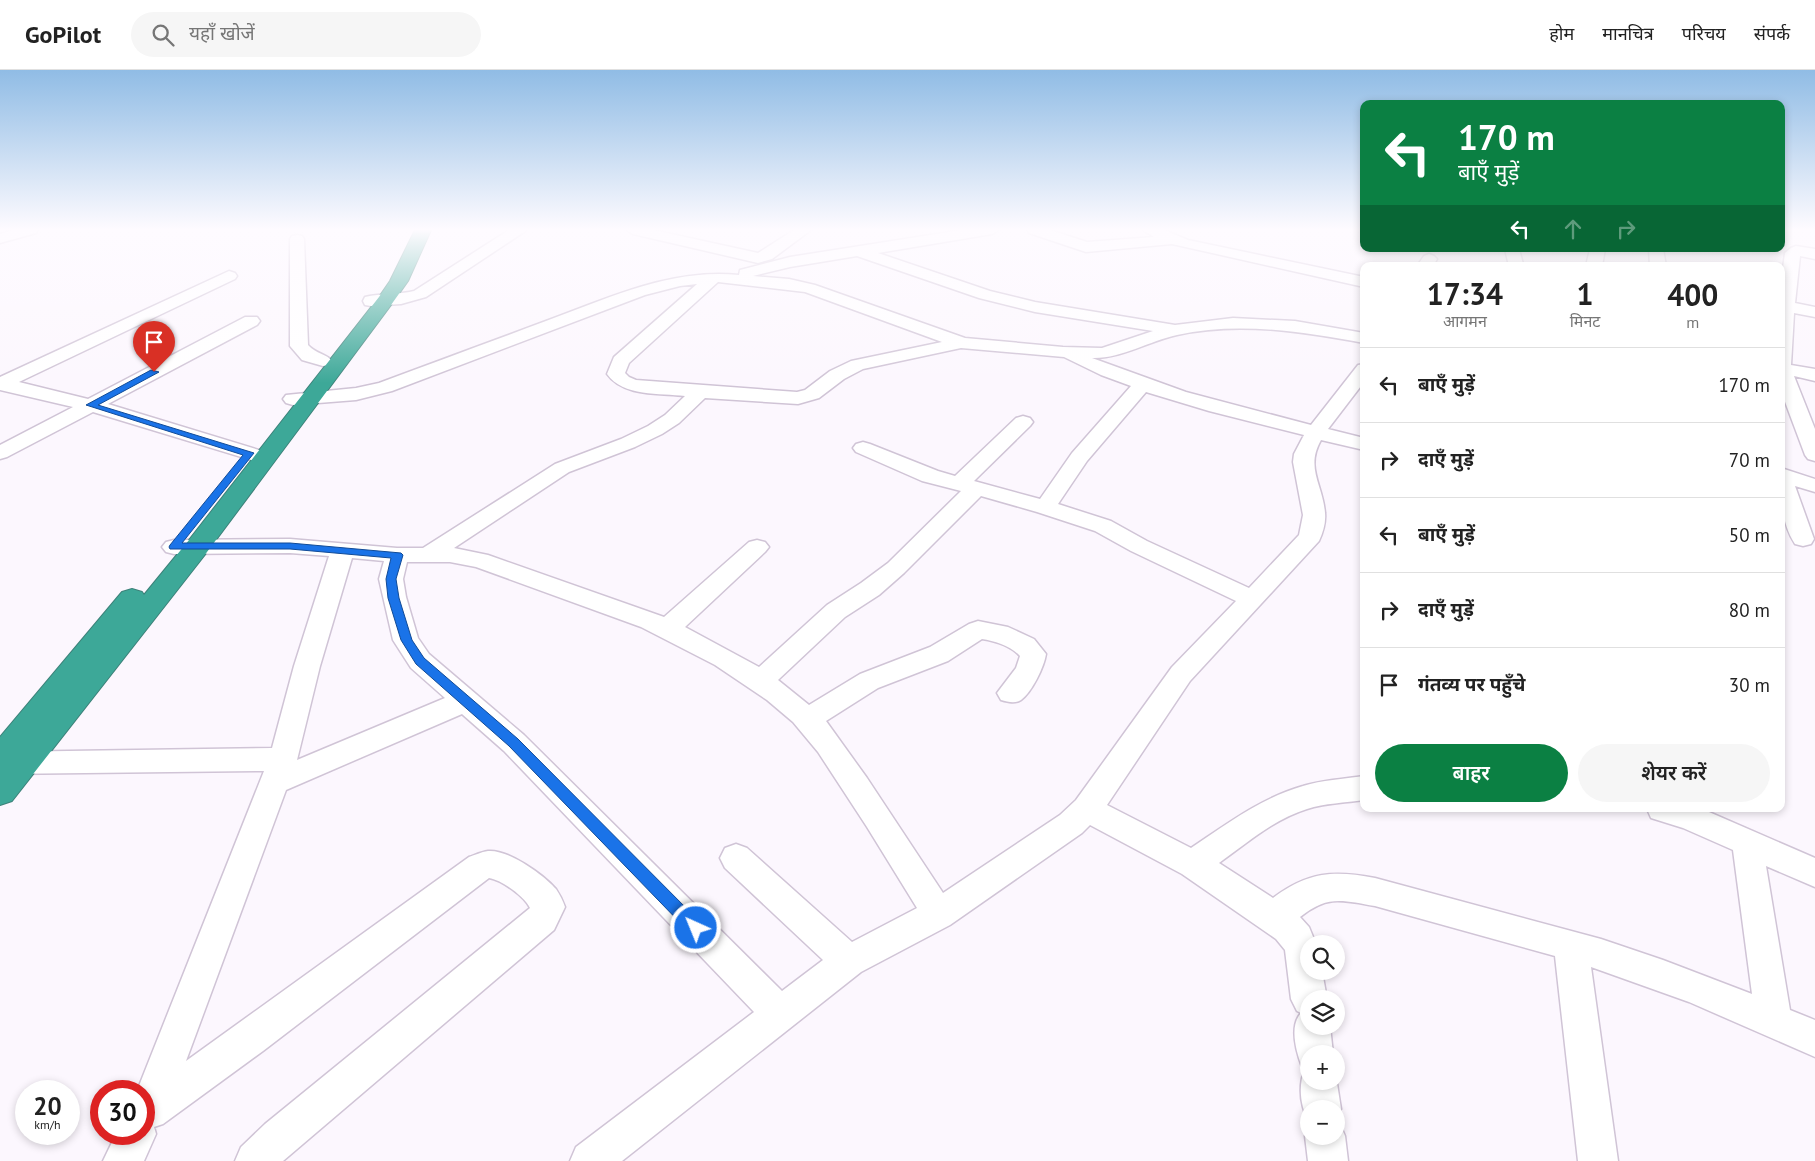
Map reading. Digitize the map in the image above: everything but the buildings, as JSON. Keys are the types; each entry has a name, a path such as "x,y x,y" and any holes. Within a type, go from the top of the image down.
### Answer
{"highway":[{"path":"0,792 8,761 186,546 257,456 378,301 386,281"},
{"path":"302,398 323,361 399,281"}],"street":[{"path":"1,383 219,281"},
{"path":"298,281 298,346 308,356 323,361"},
{"path":"378,301 420,294 440,281"},
{"path":"302,398 356,394 385,387 639,292 680,281"},
{"path":"717,281 632,349 620,361 616,370 619,377 629,383 700,392 789,398 806,397 820,390 837,375 857,366 962,343"},
{"path":"759,281 809,288 962,343 1063,352 1108,352 1175,330 1212,324 1261,323 1304,327 1360,337"},
{"path":"941,281 994,297 1044,309 1175,330"},
{"path":"1785,331 1790,281"},
{"path":"1787,306 1815,312"},
{"path":"0,453 251,321"},
{"path":"1063,352 1111,374 1183,398 1360,443"},
{"path":"1785,369 1815,375"},
{"path":"590,1161 849,961 938,914 1071,824 1087,809 1181,674 1308,541 1314,515 1305,474 1304,454 1317,432 1360,374"},
{"path":"1785,376 1815,456"},
{"path":"1,383 90,405 257,456"},
{"path":"1045,507 1079,457 1143,384"},
{"path":"428,555 562,468 621,446 655,430 672,419 700,392"},
{"path":"761,682 836,611 870,589 896,568 1023,422"},
{"path":"863,448 930,476 1045,507 1103,526 1139,546 1252,599"},
{"path":"1785,476 1815,486"},
{"path":"1785,487 1803,539"},
{"path":"186,546 290,546 398,555 450,554 480,560 668,628 761,682 794,707 841,762 890,835 938,914"},
{"path":"668,628 757,547"},
{"path":"155,1092 279,770 312,648 343,550"},
{"path":"398,555 391,579 398,615 406,640 420,661 514,743 780,1014"},
{"path":"806,720 869,681 939,654 978,630 999,633 1025,645 1032,654 1027,674 1011,693"},
{"path":"8,761 279,770 465,701"},
{"path":"1193,864 1262,818 1286,805 1302,798 1360,789"},
{"path":"1087,809 1193,864 1288,928 1299,944 1308,990"},
{"path":"1672,812 1690,817 1815,873"},
{"path":"1747,842 1774,1020"},
{"path":"736,858 849,961"},
{"path":"155,1112 250,1038 480,867 490,864 499,867 514,875 541,896 549,907 542,919 279,1138 255,1161"},
{"path":"1274,917 1310,892 1328,888 1350,888 1375,892 1572,946 1691,987 1774,1020 1815,1039"},
{"path":"1572,946 1598,1161"},
{"path":"123,1161 131,1145"},
{"path":"1326,1145 1328,1161"}],"route":[{"path":"154,372 90,405 249,453 174,547 290,546 398,555 392,569 391,579 394,598 406,640 420,661 514,743 696,928"}]}
